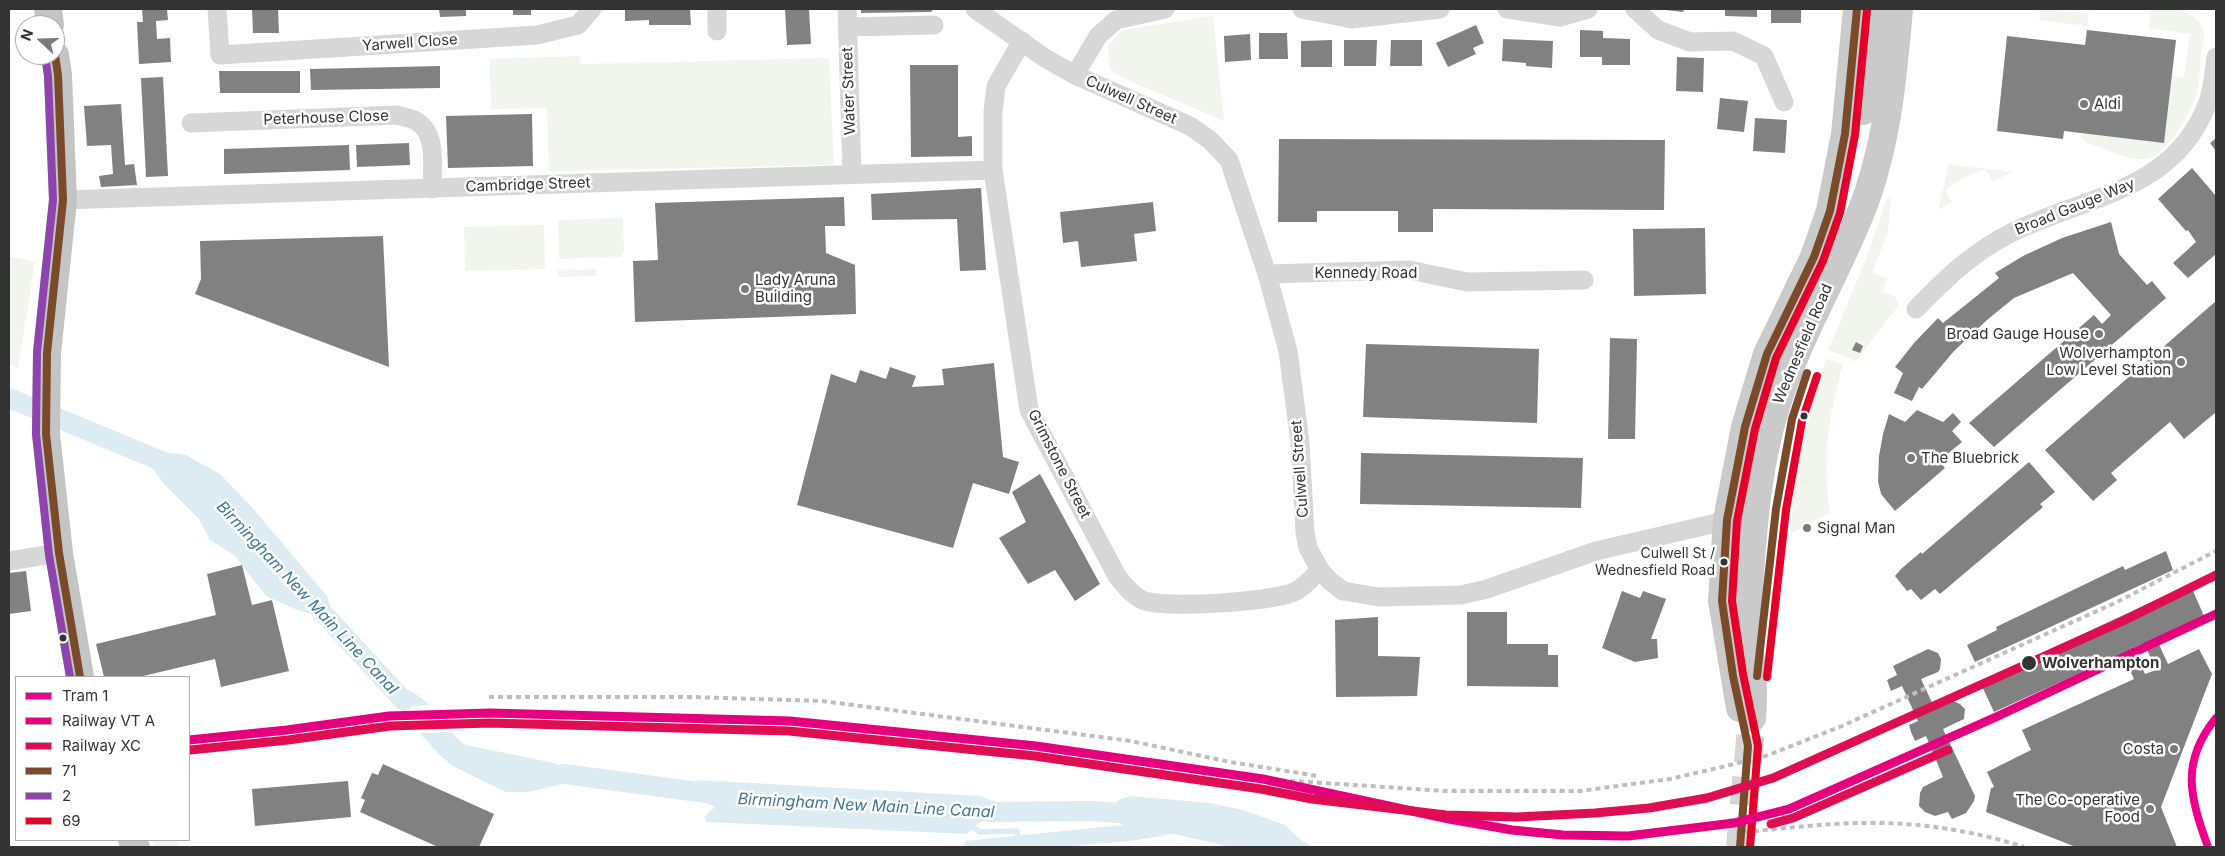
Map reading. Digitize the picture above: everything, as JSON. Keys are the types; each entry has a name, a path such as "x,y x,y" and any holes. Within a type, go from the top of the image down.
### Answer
{"highway":[{"path":"56,65 63,200 47,353 46,434 59,553 80,676"}],"main road":[{"name":"Wednesfield Road","path":"1857,9 1845,134 1830,211 1814,257 1767,354 1745,427 1727,520 1722,601 1733,676 1747,719 1754,701 1748,608 1754,516 1760,471 1775,410 1801,340 1861,212 1880,154 1892,88 1899,9"},
{"path":"1830,211 1851,172 1871,72 1878,9"}],"street":[{"name":"Yarwell Close","path":"217,9 220,55 537,35 578,25 592,9"},
{"path":"716,9 716,31"},
{"name":"Culwell Street","path":"975,9 1075,75 1190,126 1210,140 1229,160 1267,274 1288,351 1300,442 1304,532 1308,548 1320,570 1343,591 1379,597 1461,595 1487,589 1596,551 1727,520 1754,516"},
{"path":"1075,75 1098,36 1116,20 1165,9"},
{"path":"1302,9 1352,19 1440,9"},
{"path":"1507,9 1560,17 1588,9"},
{"path":"1635,9 1658,30 1690,42 1733,41 1764,56 1784,102"},
{"path":"847,18 934,25"},
{"name":"Water Street","path":"847,18 852,174"},
{"name":"Grimstone Street","path":"1022,41 996,86 993,111 993,170 1029,410 1117,576 1127,588 1142,600 1163,605 1269,600 1296,592 1320,570"},
{"name":"Broad Gauge Way","path":"1916,309 1950,274 1977,252 2012,232 2126,187 2164,166 2189,140 2199,122 2211,90 2216,57"},
{"name":"Peterhouse Close","path":"191,123 397,115 417,121 427,132 431,146 432,189"},
{"name":"Cambridge Street","path":"63,200 993,170"},
{"name":"Kennedy Road","path":"1267,274 1409,270 1467,282 1584,280"},
{"path":"9,561 59,553"}],"shaded area":[{"path":"2041,9 2089,13 2087,26 2039,20"},
{"path":"2151,9 2171,9 2190,14 2200,24 2204,40 2197,92 2179,130 2172,140 2157,154 2149,158 2134,159 2087,143 2082,139 2081,133 2164,142 2172,76 2184,78 2190,34 2149,28"},
{"path":"1213,16 1224,121 1127,80 1110,70 1108,46 1122,30"},
{"path":"580,56 582,64 829,58 834,165 549,171 547,108 491,109 490,59"},
{"path":"1949,164 2013,172 1993,181 1985,169 1963,178 1945,190 1952,202 1938,210"},
{"path":"1887,197 1891,199 1888,232 1872,273 1887,278 1883,292 1896,297 1899,305 1856,361 1828,350 1865,262"},
{"path":"623,218 624,252 621,257 559,259 558,220"},
{"path":"544,225 545,269 465,271 464,227"},
{"path":"9,256 35,262 18,368 9,364"},
{"path":"596,269 596,276 558,277 558,270"},
{"path":"1826,359 1843,364 1830,420 1828,438 1827,474 1830,513 1790,534 1796,470 1810,411"},
{"path":"152,841 176,841 180,847 155,847"}],"water":[{"path":"9,389 18,393 31,407 9,409"},
{"path":"158,451 186,455 220,474 250,505 327,596 331,609 331,620 295,609 266,596 234,555 210,540 199,519 163,483 150,465 147,455"},
{"path":"386,681 406,689 423,700 434,709 457,738 466,745 554,763 590,778 528,792 506,792 489,784 451,765 440,755 399,711"},
{"path":"699,780 980,796 1016,810 980,822 967,834 707,822 704,817 715,807 679,789"},
{"path":"1130,796 1210,803 1243,810 1285,825 1301,840 1312,847 1230,847 1174,834 1130,841 1061,847 964,846 965,841 1123,825 1102,812 1121,799"}],"pier":[{"path":"432,705 456,732 416,733 394,707"}],"building":[{"path":"142,9 167,9 168,20 156,21 157,39 170,38 171,62 139,64 137,22 143,22"},
{"path":"252,9 278,9 279,33 253,33"},
{"path":"439,9 466,9 466,16 440,17"},
{"path":"513,9 531,9 531,15 513,15"},
{"path":"625,9 690,9 691,25 649,25 649,20 625,21"},
{"path":"785,9 809,9 811,44 787,45"},
{"path":"861,9 933,9 931,12 861,13"},
{"path":"1657,9 1684,9 1683,12"},
{"path":"1725,9 1757,9 1757,17 1725,16"},
{"path":"1771,9 1801,9 1801,23 1771,23"},
{"path":"1476,25 1484,43 1473,48 1476,54 1448,67 1436,43"},
{"path":"1580,30 1603,31 1603,38 1630,39 1630,65 1602,65 1602,57 1580,57"},
{"name":"Aldi","path":"2087,30 2176,40 2164,143 2064,131 2063,139 1997,131 2007,36 2085,45"},
{"path":"1259,33 1287,33 1288,59 1259,59"},
{"path":"1250,34 1251,60 1225,62 1224,36"},
{"path":"1503,39 1553,41 1552,68 1526,66 1526,63 1502,61"},
{"path":"1332,40 1332,67 1301,67 1301,41"},
{"path":"1344,40 1377,40 1376,66 1344,66"},
{"path":"1391,40 1422,40 1422,66 1390,66"},
{"path":"1677,57 1704,58 1703,92 1676,91"},
{"path":"910,65 958,65 958,137 972,136 972,156 911,157"},
{"path":"440,66 440,88 311,90 310,69"},
{"path":"219,71 300,71 300,93 220,93"},
{"path":"163,77 168,176 146,177 141,78"},
{"path":"1720,98 1748,101 1744,132 1717,129"},
{"path":"121,104 125,165 134,164 137,185 101,187 99,176 113,174 111,145 87,146 84,106"},
{"path":"532,114 533,166 448,168 446,116"},
{"path":"1755,118 1787,120 1785,153 1753,151"},
{"path":"2216,138 2216,151 2210,143"},
{"path":"1279,139 1665,140 1664,210 1433,209 1433,232 1398,232 1398,211 1317,211 1317,222 1278,222"},
{"path":"409,143 410,165 357,167 356,145"},
{"path":"349,145 350,170 224,174 224,149"},
{"path":"2192,168 2216,196 2216,254 2188,278 2173,263 2196,242 2188,230 2186,231 2158,199"},
{"path":"981,188 986,270 960,271 957,219 872,220 871,194"},
{"name":"Lady Aruna Building","path":"844,197 845,226 825,226 826,253 855,265 856,314 635,322 633,261 658,260 655,203"},
{"path":"1153,202 1156,231 1134,234 1137,261 1081,267 1078,241 1063,243 1060,212"},
{"name":"Broad Gauge House","path":"2111,222 2119,254 2147,285 2152,281 2166,298 1994,447 1969,423 2094,315 2102,324 2111,315 2073,273 2014,298 1954,351 1922,389 1919,387 1912,401 1894,393 1903,373 1895,367 1914,343 1938,318 1943,323 1999,278 1995,273 2023,256 2062,238"},
{"path":"1705,228 1706,294 1634,296 1633,229"},
{"path":"383,236 389,367 195,294 201,279 200,241"},
{"name":"Wolverhampton Low Level Station","path":"2216,301 2216,412 2184,439 2170,422 2111,473 2117,480 2093,501 2045,450"},
{"path":"1610,338 1637,339 1635,439 1608,439"},
{"path":"1856,342 1863,346 1860,353 1852,350"},
{"path":"1366,344 1539,349 1537,423 1363,417"},
{"path":"994,363 1003,457 1019,462 1009,494 973,483 953,548 797,505 831,374 856,383 860,370 886,379 890,367 916,376 912,387 944,385 942,369"},
{"name":"The Bluebrick","path":"1917,410 1943,422 1953,413 1961,422 1952,431 1962,442 1939,461 1945,468 1895,511 1881,494 1878,481 1879,456 1883,434 1889,414 1905,422"},
{"path":"1361,453 1583,458 1581,508 1360,504"},
{"path":"2029,462 2055,492 2040,504 2043,507 1940,594 1935,589 1921,600 1911,589 1907,591 1895,576 1901,569 1921,552 1922,554"},
{"path":"1040,474 1100,584 1075,601 1055,570 1028,584 999,538 1026,522 1012,492"},
{"path":"2166,551 2173,570 1975,662 1967,645 1997,630 1996,627 2123,566 2125,570"},
{"path":"242,565 252,605 272,600 289,671 221,687 215,659 143,676 104,676 96,644 216,615 207,574"},
{"path":"26,571 31,611 9,614 9,573"},
{"path":"2190,584 2204,616 2156,638 2168,664 2199,649 2212,674 2161,807 2177,847 2076,847 1986,812 1991,788 1994,787 1987,772 2031,750 2022,730 2134,679 2122,654 1994,712 1980,682","holes":["2144,643 2156,670 2145,674 2133,648"]},
{"path":"1622,591 1640,598 1643,591 1666,599 1651,639 1657,639 1658,658 1635,662 1602,648"},
{"path":"1467,612 1507,612 1507,644 1548,644 1548,655 1558,655 1558,687 1467,686"},
{"path":"1378,617 1378,656 1420,657 1417,696 1336,697 1335,620"},
{"path":"1928,649 1938,653 1941,659 1938,672 1921,679 1935,709 1953,701 1965,709 1964,719 1943,729 1975,796 1966,813 1952,819 1948,812 1935,816 1925,812 1919,806 1920,793 1923,787 1943,777 1926,736 1915,741 1909,725 1918,721 1902,686 1891,691 1887,680 1897,675 1893,666"},
{"path":"383,764 494,814 479,847 438,847 360,812 365,800 361,798 372,773 378,775"},
{"path":"348,781 351,817 255,826 252,789"}],"waterway":[{"name":"Birmingham New Main Line Canal","path":"9,398 171,465"},
{"name":"Birmingham New Main Line Canal","path":"312,601 404,701"},
{"name":"Birmingham New Main Line Canal","path":"564,774 706,793"},
{"name":"Birmingham New Main Line Canal","path":"989,812 1093,811 1130,814"},
{"path":"968,823 980,832 1017,831 1019,840 1022,840"}],"tunnel":[{"path":"1740,847 1752,718"}],"railway":[{"path":"1263,779 1445,791 1580,791 1670,779 1726,766 1766,756 1842,726 2117,602 2216,551"},
{"path":"489,697 692,697 822,701 1131,741 1230,762 1318,776"},
{"path":"1736,833 1801,826 1886,823 1966,832 2024,847"}],"tram line":[{"name":"1","path":"2208,847 2193,796 2192,780 2197,750 2216,718"}],"transit line":[{"name":"71","path":"1740,847 1748,746 1733,676 1722,601 1727,520 1745,427 1767,354 1814,257 1830,211 1845,134 1857,9"},
{"name":"69","path":"1750,847 1758,746 1743,674 1732,601 1737,521 1755,429 1776,358 1823,261 1840,213 1855,135 1867,10"},
{"name":"2","path":"46,65 53,200 37,352 36,434 49,555 70,676"},
{"name":"71","path":"56,65 63,200 47,353 46,434 59,553 80,676"},
{"name":"71","path":"1757,676 1776,509 1792,419 1807,373"},
{"name":"69","path":"1767,677 1786,510 1802,421 1817,376"},
{"path":"190,740 287,730 389,716 490,713 790,721 1036,746 1263,779 1449,819 1512,830 1563,835 1628,836 1734,823 1789,809 1996,717 2216,614"}],"rail line":[{"name":"XC","path":"190,750 288,740 390,726 490,723 789,731 1035,756 1261,789 1312,799 1446,815 1517,817 1595,813 1649,808 1707,798 1773,778 2125,620 2216,575"},
{"name":"XC","path":"1771,824 1793,818 1948,750"}],"place":[{"name":"Aldi","path":"2084,104"},
{"name":"Lady Aruna Building","path":"745,289"},
{"name":"Broad Gauge House","path":"2099,334"},
{"name":"Wolverhampton Low Level Station","path":"2181,362"},
{"name":"The Bluebrick","path":"1911,458"},
{"name":"Signal Man","path":"1807,528"},
{"name":"Culwell St / Wednesfield Road","path":"1724,562"},
{"name":"Wolverhampton","path":"2029,663"},
{"name":"Costa","path":"2174,749"},
{"name":"The Co-operative Food","path":"2150,809"}]}
